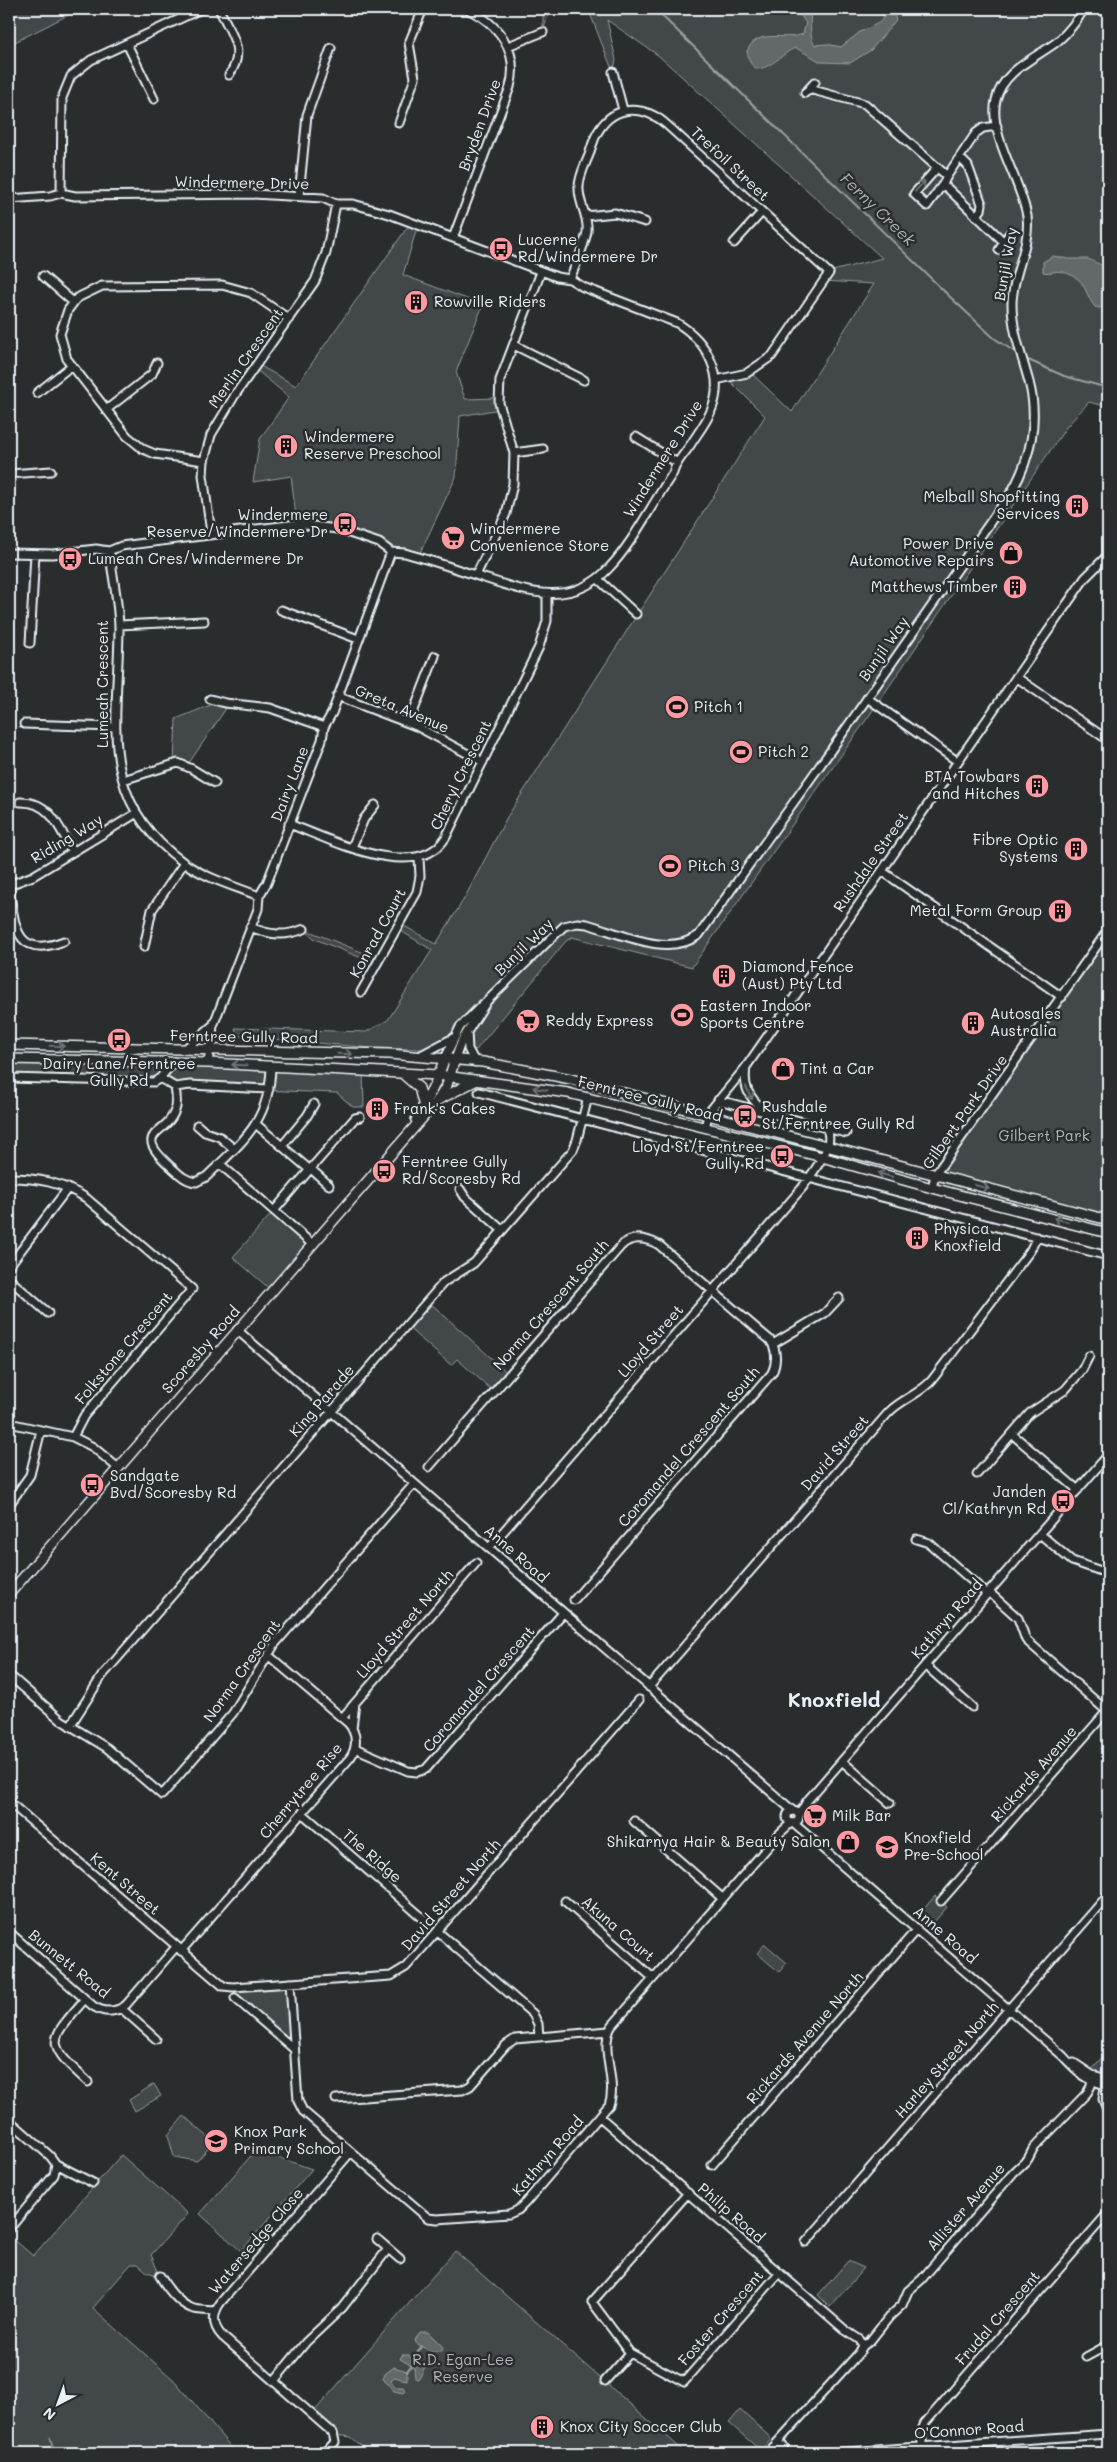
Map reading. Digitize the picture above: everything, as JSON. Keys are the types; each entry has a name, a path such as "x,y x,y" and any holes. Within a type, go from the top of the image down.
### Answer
{"main road":[{"name":"Ferntree Gully Road","path":"9,1045 419,1056 475,1062 571,1079 1108,1220"},
{"name":"Ferntree Gully Road","path":"9,1058 208,1063 438,1075 588,1097 1108,1233"},
{"name":"Scoresby Road","path":"414,1125 445,1058"},
{"name":"Scoresby Road","path":"9,1594 414,1125 438,1100 450,1076 455,1059"},
{"path":"402,1074 419,1088 423,1104"},
{"path":"438,1100 478,1080"}],"street":[{"path":"61,193 62,104 65,86 71,76 83,65 201,9"},
{"path":"219,9 238,50 237,62 229,75"},
{"path":"400,123 415,78 409,43 423,9"},
{"name":"Bryden Drive","path":"453,238 512,81 512,64 508,46 494,25 467,9"},
{"name":"Bunjil Way","path":"445,1058 454,1038 469,1016 487,1001 556,932 568,925 587,924 663,946 684,944 699,934 867,698 1019,478 1029,450 1033,428 1032,395 1012,317 1012,295 1015,276 1026,244 1027,221 1024,206 997,126 996,100 1009,77 1068,31 1084,9"},
{"path":"508,46 543,32"},
{"path":"127,44 154,99"},
{"path":"300,196 307,115 331,48"},
{"path":"570,279 586,234 586,216 579,196 581,174 599,129 609,118 623,110 613,72"},
{"path":"815,82 807,91 866,104 947,176"},
{"name":"Trefoil Street","path":"623,110 646,112 658,118 829,273 772,356 747,373 716,380"},
{"path":"937,168 914,192 924,205 929,205 979,130 997,126"},
{"path":"960,158 968,166 982,204 976,216"},
{"path":"943,184 1004,242"},
{"name":"Windermere Drive","path":"9,199 50,196 61,193 75,196 300,196 323,198 336,204 348,203 371,209 453,238 541,272 559,278 570,279 583,288 684,327 705,348 714,368 716,380 714,399 710,412 685,454 676,462 672,473 617,558 598,579 572,591 547,595 526,592 402,552 391,552 382,544 358,536 311,524 283,524 211,533 121,546 109,551 96,549 35,554 9,553"},
{"name":"Merlin Crescent","path":"211,533 204,484 204,461 211,436 220,418 306,295 322,267 336,204"},
{"path":"586,216 616,212 645,222"},
{"path":"734,244 762,212"},
{"path":"999,250 1009,234"},
{"path":"476,576 508,507 514,484 514,453 499,403 498,390 541,272"},
{"path":"44,276 73,302"},
{"path":"204,461 162,456 143,449 127,436 71,366 64,351 60,334 63,320 73,302 86,293 102,286 222,285 251,293 289,319"},
{"path":"514,345 584,380"},
{"path":"106,410 152,374 158,363"},
{"path":"37,393 71,366"},
{"path":"636,436 676,462"},
{"path":"514,453 543,449"},
{"path":"9,474 51,471"},
{"name":"Lumeah Crescent","path":"109,551 118,624 114,727 116,755 123,780 137,813 157,839 184,863 203,874 259,896"},
{"name":"Dairy Lane","path":"208,1063 208,1050 213,1026 258,909 259,896 266,885 322,740 324,727 330,716 391,552"},
{"path":"30,643 35,554"},
{"name":"Rushdale Street","path":"705,1127 708,1115 718,1100 746,1067 1085,578 1108,555"},
{"path":"598,579 636,614"},
{"name":"Cheryl Crescent","path":"419,858 429,854 443,842 483,762 542,640 548,614 547,595"},
{"path":"281,610 358,640"},
{"path":"118,624 204,620"},
{"path":"409,723 435,656"},
{"path":"1016,677 1108,740"},
{"name":"Greta Avenue","path":"337,696 409,723 483,762"},
{"path":"867,698 957,761"},
{"path":"210,699 225,704 270,708 324,727"},
{"path":"24,724 114,727"},
{"path":"123,780 178,763 192,768 215,783"},
{"path":"20,802 38,803 48,810 73,852"},
{"path":"352,847 364,819 375,805"},
{"name":"Riding Way","path":"9,886 32,876 137,813"},
{"path":"289,824 352,847 391,857 419,858"},
{"name":"Konrad Court","path":"361,992 417,892 420,876 419,858"},
{"path":"144,947 152,910 184,863"},
{"path":"882,871 1062,997"},
{"path":"9,886 16,929 21,939 34,945 52,945 64,941"},
{"path":"250,927 274,935 290,934 304,929"},
{"name":"Gilbert Park Drive","path":"932,1188 935,1175 1108,930"},
{"name":"Bunjil Way","path":"455,1059 466,1032 487,1001"},
{"path":"185,1049 213,1026"},
{"path":"466,1032 468,1049 475,1062"},
{"path":"419,1056 454,1038"},
{"name":"Ferntree Gully Road","path":"160,1078 174,1062"},
{"path":"175,1087 175,1108 151,1143 153,1150 184,1178 193,1182 204,1179 257,1125 269,1089 271,1066"},
{"path":"746,1067 744,1079 748,1094 755,1103 767,1112"},
{"path":"9,1078 152,1082 160,1078 175,1087 190,1085 269,1089"},
{"path":"479,1092 1108,1256"},
{"name":"King Parade","path":"70,1726 96,1683 444,1282 471,1266 573,1150 588,1097"},
{"name":"Ferntree Gully Road","path":"718,1100 846,1132"},
{"path":"282,1146 307,1116 314,1104"},
{"path":"274,1211 355,1118 360,1117"},
{"path":"197,1125 206,1132 220,1137 234,1149"},
{"path":"257,1125 329,1185"},
{"path":"825,1127 829,1134 828,1146"},
{"name":"Lloyd Street","path":"489,1548 809,1178 828,1146"},
{"path":"220,1164 311,1244"},
{"name":"Folkstone Crescent","path":"9,1178 40,1179 68,1188 92,1201 192,1289 82,1419 73,1437"},
{"path":"9,1266 68,1188"},
{"path":"460,1189 465,1197 502,1230"},
{"name":"David Street","path":"649,1687 892,1409 922,1390 932,1380 1030,1251 1037,1237"},
{"name":"Norma Crescent South","path":"429,1467 626,1241 640,1238 659,1245 713,1290"},
{"path":"9,1279 48,1313"},
{"path":"713,1290 773,1344 825,1313 839,1298"},
{"name":"Anne Road","path":"237,1330 776,1798 809,1835 1063,2056 1090,2079 1107,2085"},
{"name":"Coromandel Crescent South","path":"574,1600 768,1378 775,1364 773,1344"},
{"path":"977,1474 1030,1413 1064,1390 1082,1370 1089,1356"},
{"path":"9,1423 73,1437 93,1447 118,1468"},
{"path":"9,1504 30,1475 41,1430"},
{"path":"1012,1434 1078,1490"},
{"name":"Kathryn Road","path":"290,1983 300,2106 428,2218 504,2214 521,2207 609,2105 611,2098 607,2039 609,2031 722,1898 1108,1455"},
{"name":"Norma Crescent","path":"9,1675 70,1726 107,1748 162,1795 233,1713 275,1644 414,1484"},
{"path":"1040,1534 1072,1561 1101,1571"},
{"path":"916,1538 929,1543 1018,1618 1026,1640 1108,1711"},
{"name":"Lloyd Street North","path":"342,1718 476,1563"},
{"name":"Coromandel Crescent","path":"355,1748 408,1771 420,1772 426,1769 563,1613"},
{"name":"Cherrytree Rise","path":"178,1949 302,1813 350,1758 355,1748 352,1729 342,1718 268,1655"},
{"path":"925,1665 972,1707"},
{"name":"David Street North","path":"224,1986 395,1975 406,1967 438,1932 639,1700"},
{"path":"352,1729 355,1703"},
{"name":"Rickards Avenue","path":"941,1902 1108,1711"},
{"path":"842,1761 890,1803"},
{"name":"Kent Street","path":"9,1802 178,1949 224,1986"},
{"name":"The Ridge","path":"302,1813 425,1920"},
{"path":"634,1821 722,1898"},
{"name":"Harley Street North","path":"806,2242 1108,1895"},
{"name":"Akuna Court","path":"565,1901 653,1978"},
{"name":"Rickards Avenue North","path":"712,2165 917,1929"},
{"path":"438,1932 533,2014 538,2024 539,2036"},
{"name":"Bunnett Road","path":"10,1935 85,1999 102,2011 112,2011 121,2008 178,1949"},
{"path":"235,1998 294,2049"},
{"path":"85,1999 59,2030 55,2041 61,2056 88,2082"},
{"path":"121,2008 156,2039"},
{"path":"336,2099 462,2090 473,2082 509,2042 519,2038 609,2031"},
{"name":"Allister Avenue","path":"771,2451 847,2364 860,2353 861,2344 872,2339 902,2305 908,2291 921,2280 1014,2172 1028,2160 1033,2149 1089,2090 1090,2079"},
{"name":"Allister Avenue","path":"1076,2102 1090,2079"},
{"path":"1089,2090 1107,2085 1107,2109"},
{"name":"Philip Road","path":"600,2117 861,2344"},
{"path":"9,2120 50,2156 56,2164 93,2183"},
{"name":"Watersedge Close","path":"325,2453 335,2442 333,2433 218,2332 214,2319 216,2311 352,2152"},
{"path":"9,2229 54,2175 56,2164"},
{"name":"Foster Crescent","path":"688,2193 592,2302 630,2353 684,2382 779,2273"},
{"name":"Frudal Crescent","path":"922,2446 922,2430 925,2423 1108,2213"},
{"path":"377,2239 400,2259"},
{"path":"274,2381 310,2338 342,2308 388,2249"},
{"path":"160,2276 168,2289 187,2306 195,2309 216,2311"},
{"path":"1086,2357 1108,2345"},
{"path":"605,2381 630,2353"},
{"name":"Allister Avenue","path":"786,2451 790,2430"},
{"name":"O'Connor Road","path":"833,2453 1108,2434"},
{"path":"771,2451 781,2445 786,2451"}],"green space":[{"path":"9,9 80,9 9,45"},
{"path":"547,9 555,9 547,18 543,32 543,14"},
{"path":"586,9 1108,9 1108,407 1089,402 1067,426 871,713 692,967 572,937 566,941 476,1050 373,1048 238,1036 235,1028 366,1032 388,1020 432,950 396,928 399,923 436,944 464,899 507,817 765,416 727,378 750,372 792,412 874,284 823,281 829,272 882,258 659,56 607,20 616,60 613,72 589,11"},
{"path":"411,222 418,224 403,275 483,305 456,372 465,399 499,398 500,409 460,416 456,477 418,557 397,552 358,536 297,524 291,476 253,482 260,439 289,397 254,368 257,364 296,386"},
{"path":"218,702 229,704 187,766 174,763 176,719"},
{"path":"304,929 379,959 376,964 315,939"},
{"name":"Gilbert Park","path":"1108,930 1108,1220 935,1175"},
{"path":"9,1059 363,1072 364,1107 353,1107 337,1093 178,1087 157,1080 9,1078"},
{"path":"274,1211 311,1243 271,1290 233,1257"},
{"path":"428,1301 509,1374 494,1392 457,1359 451,1365 406,1326"},
{"path":"935,1896 947,1907 929,1928 917,1917"},
{"path":"765,1944 787,1963 779,1972 757,1953"},
{"path":"290,1983 294,2049 235,1998 233,1987"},
{"path":"1106,2053 1108,2055 1108,2079 1088,2073"},
{"path":"154,2084 161,2096 135,2111 129,2100"},
{"path":"184,2116 214,2142 197,2161 174,2157 168,2135"},
{"path":"256,2150 312,2169 241,2251 200,2214"},
{"path":"121,2155 188,2214 151,2255 160,2276 147,2272 138,2264 131,2264 93,2308 174,2380 236,2453 56,2453 50,2437 53,2453 9,2453 9,2235 33,2256"},
{"name":"R.D. Egan-Lee Reserve","path":"455,2251 686,2453 370,2453 351,2437 334,2435 312,2414"},
{"path":"848,2261 864,2268 830,2307 818,2295"},
{"path":"740,2410 771,2438 761,2451 729,2423"}],"shaded area":[{"path":"796,9 812,9 811,28 812,39 815,45 826,44 841,47 860,32 879,23 884,17 881,9 892,9 896,20 871,50 850,63 821,62 796,48 790,50 769,65 755,68 750,62 747,51 758,39 803,34 806,23"},
{"path":"1053,256 1068,259 1088,259 1108,268 1108,305 1099,308 1095,307 1084,286 1077,278 1060,272 1043,272 1043,262"},
{"path":"420,2332 428,2332 443,2347 442,2351 429,2351 416,2343 415,2340"},
{"path":"402,2355 409,2355 426,2365 419,2379 415,2378 414,2367 400,2359"},
{"path":"394,2367 407,2371 407,2380 394,2377 391,2380 395,2387 403,2387 405,2391 403,2393 394,2391 383,2379 385,2374"}],"waterway":[{"name":"Ferny Creek","path":"655,9 948,295 994,338 1018,354"},
{"name":"Ferny Creek","path":"1026,359 1064,376 1108,388"},
{"path":"414,2358 421,2347"},
{"path":"407,2371 412,2365"}],"place":[{"name":"Lucerne Rd/Windermere Dr","path":"501,249"},
{"name":"Rowville Riders","path":"416,302"},
{"name":"Windermere Reserve Preschool","path":"286,446"},
{"name":"Melball Shopfitting Services","path":"1077,506"},
{"name":"Windermere Reserve/Windermere Dr","path":"345,524"},
{"name":"Windermere Convenience Store","path":"453,538"},
{"name":"Power Drive Automotive Repairs","path":"1011,553"},
{"name":"Lumeah Cres/Windermere Dr","path":"70,559"},
{"name":"Matthews Timber","path":"1015,587"},
{"name":"Pitch 1","path":"677,707"},
{"name":"Pitch 2","path":"741,752"},
{"name":"BTA Towbars and Hitches","path":"1037,786"},
{"name":"Fibre Optic Systems","path":"1076,849"},
{"name":"Pitch 3","path":"670,866"},
{"name":"Metal Form Group","path":"1060,911"},
{"name":"Diamond Fence (Aust) Pty Ltd","path":"724,976"},
{"name":"Eastern Indoor Sports Centre","path":"682,1015"},
{"name":"Reddy Express","path":"528,1021"},
{"name":"Autosales Australia","path":"973,1023"},
{"name":"Dairy Lane/Ferntree Gully Rd","path":"119,1040"},
{"name":"Tint a Car","path":"783,1069"},
{"name":"Frank's Cakes","path":"377,1109"},
{"name":"Rushdale St/Ferntree Gully Rd","path":"745,1116"},
{"name":"Lloyd St/Ferntree Gully Rd","path":"782,1156"},
{"name":"Ferntree Gully Rd/Scoresby Rd","path":"384,1171"},
{"name":"Physica Knoxfield","path":"917,1238"},
{"name":"Sandgate Bvd/Scoresby Rd","path":"92,1485"},
{"name":"Janden Cl/Kathryn Rd","path":"1063,1501"},
{"name":"Milk Bar","path":"815,1816"},
{"name":"Shikarnya Hair & Beauty Salon","path":"848,1842"},
{"name":"Knoxfield Pre-School","path":"887,1847"},
{"name":"Knox Park Primary School","path":"216,2141"},
{"name":"Knox City Soccer Club","path":"542,2427"}],"district":[{"name":"Knoxfield","path":"834,1700"}]}
